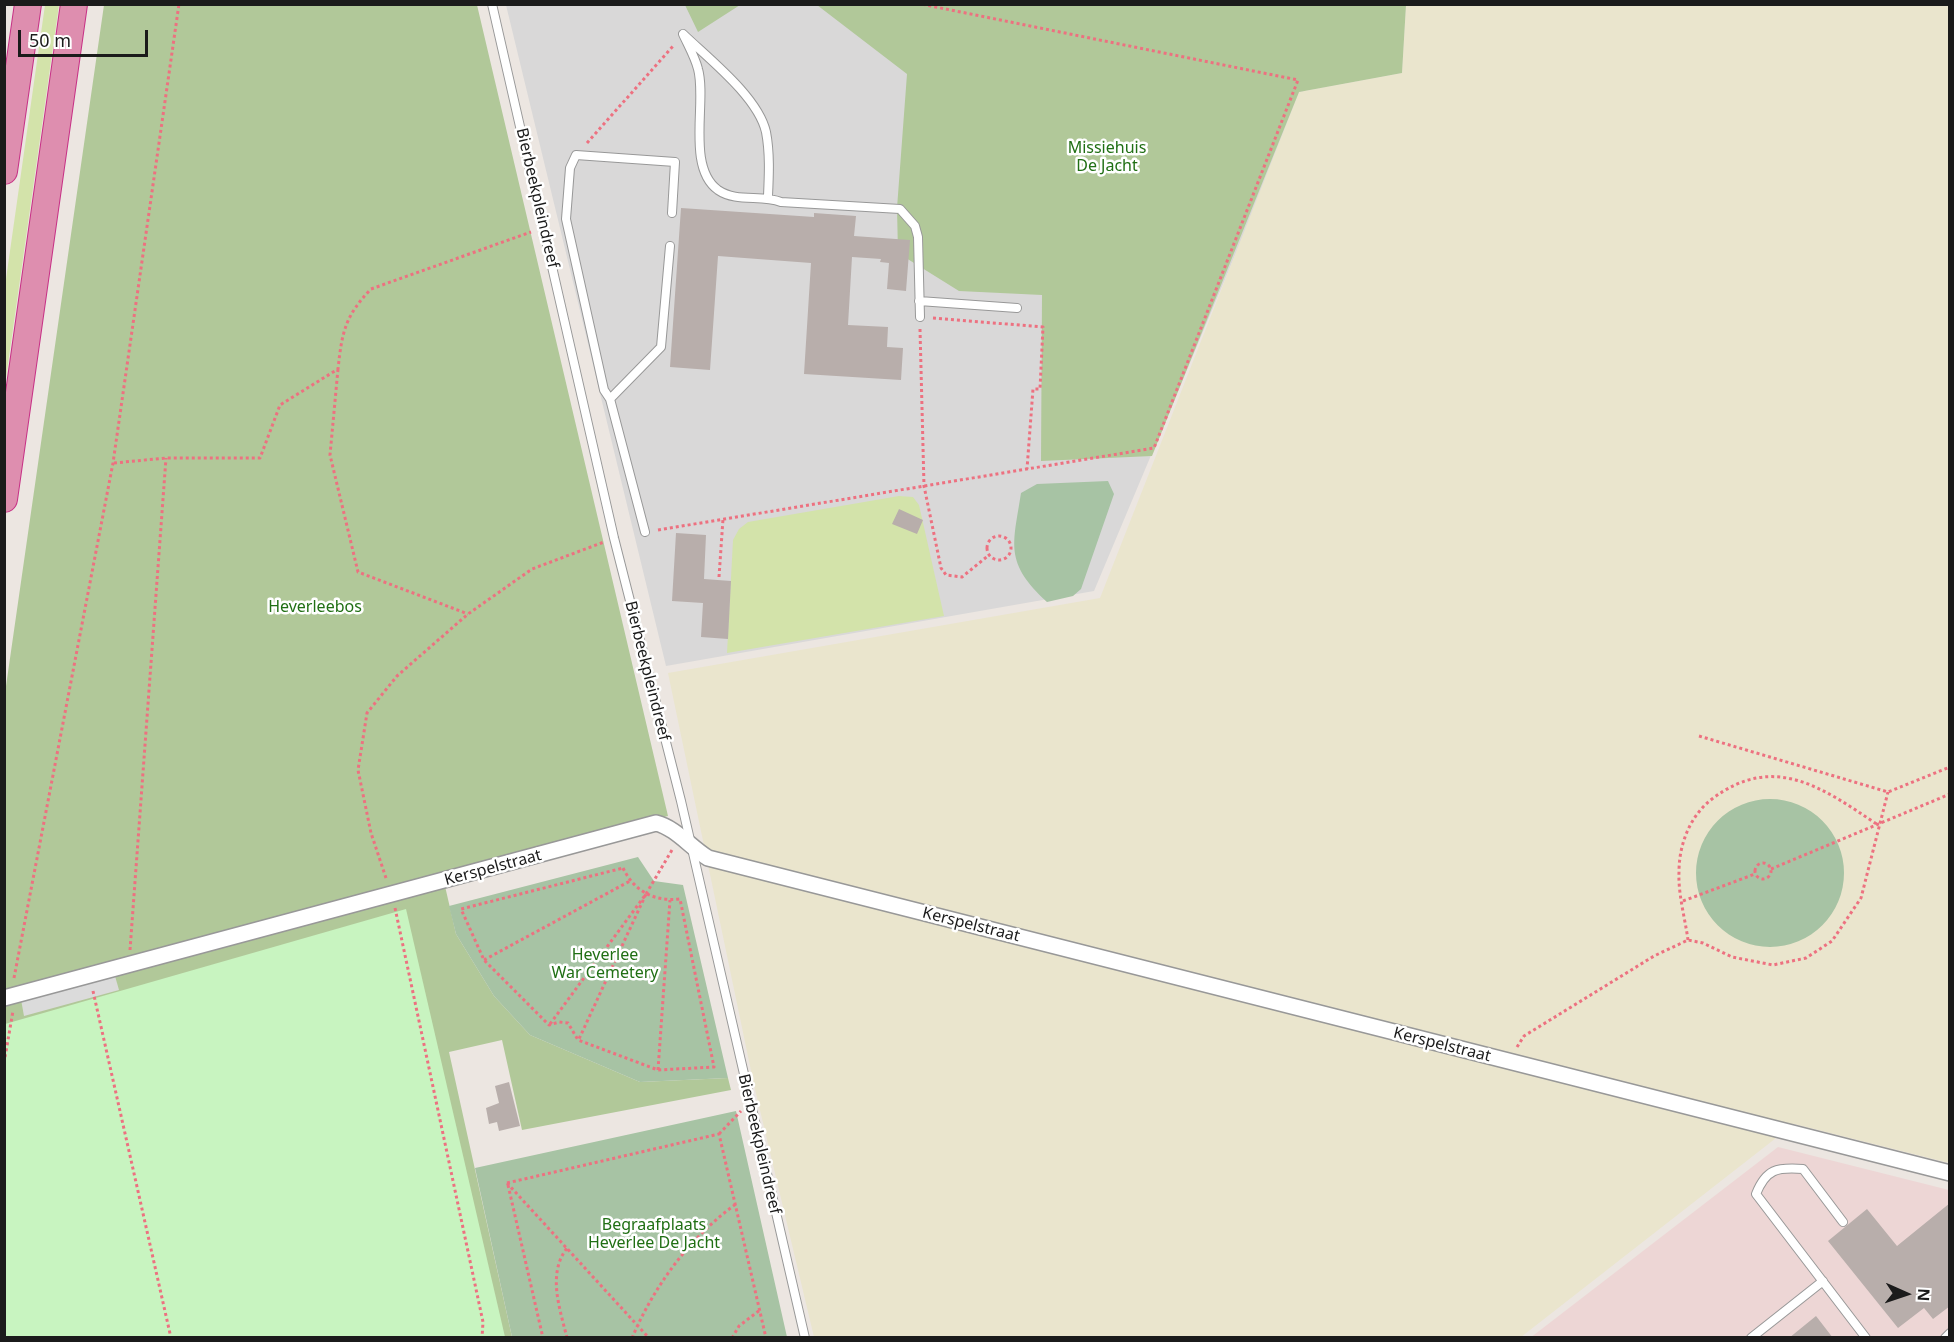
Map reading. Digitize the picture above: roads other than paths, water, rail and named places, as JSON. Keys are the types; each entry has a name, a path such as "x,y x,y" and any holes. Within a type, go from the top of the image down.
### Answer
{"highway":[{"path":"4,171 28,4"},
{"path":"4,499 74,4"}],"street":[{"name":"Kerspelstraat","path":"8,997 393,896 656,823 669,826 685,843 708,858 1950,1173"}],"lane":[{"name":"Bierbeekpleindreef","path":"492,4 685,843 805,1338"},
{"path":"768,196 769,165 766,131 759,115 749,100 683,34 698,70 699,140 708,179 718,190 732,196 768,196 781,202 900,209 915,226 918,237 920,317"},
{"path":"645,532 610,399 604,390 566,219 570,168 576,155 675,162 672,213"},
{"path":"610,399 661,346 670,246"},
{"path":"919,302 1017,308"},
{"path":"1843,1222 1803,1169 1782,1167 1763,1178 1756,1194 1866,1338"},
{"path":"1751,1338 1823,1281"},
{"path":"1945,1338 1950,1334"}],"park label":[{"name":"Missiehuis De Jacht","path":"1107,157"},
{"name":"Heverleebos","path":"315,607"},
{"name":"Heverlee War Cemetery","path":"605,964"},
{"name":"Begraafplaats Heverlee De Jacht","path":"654,1234"}]}
